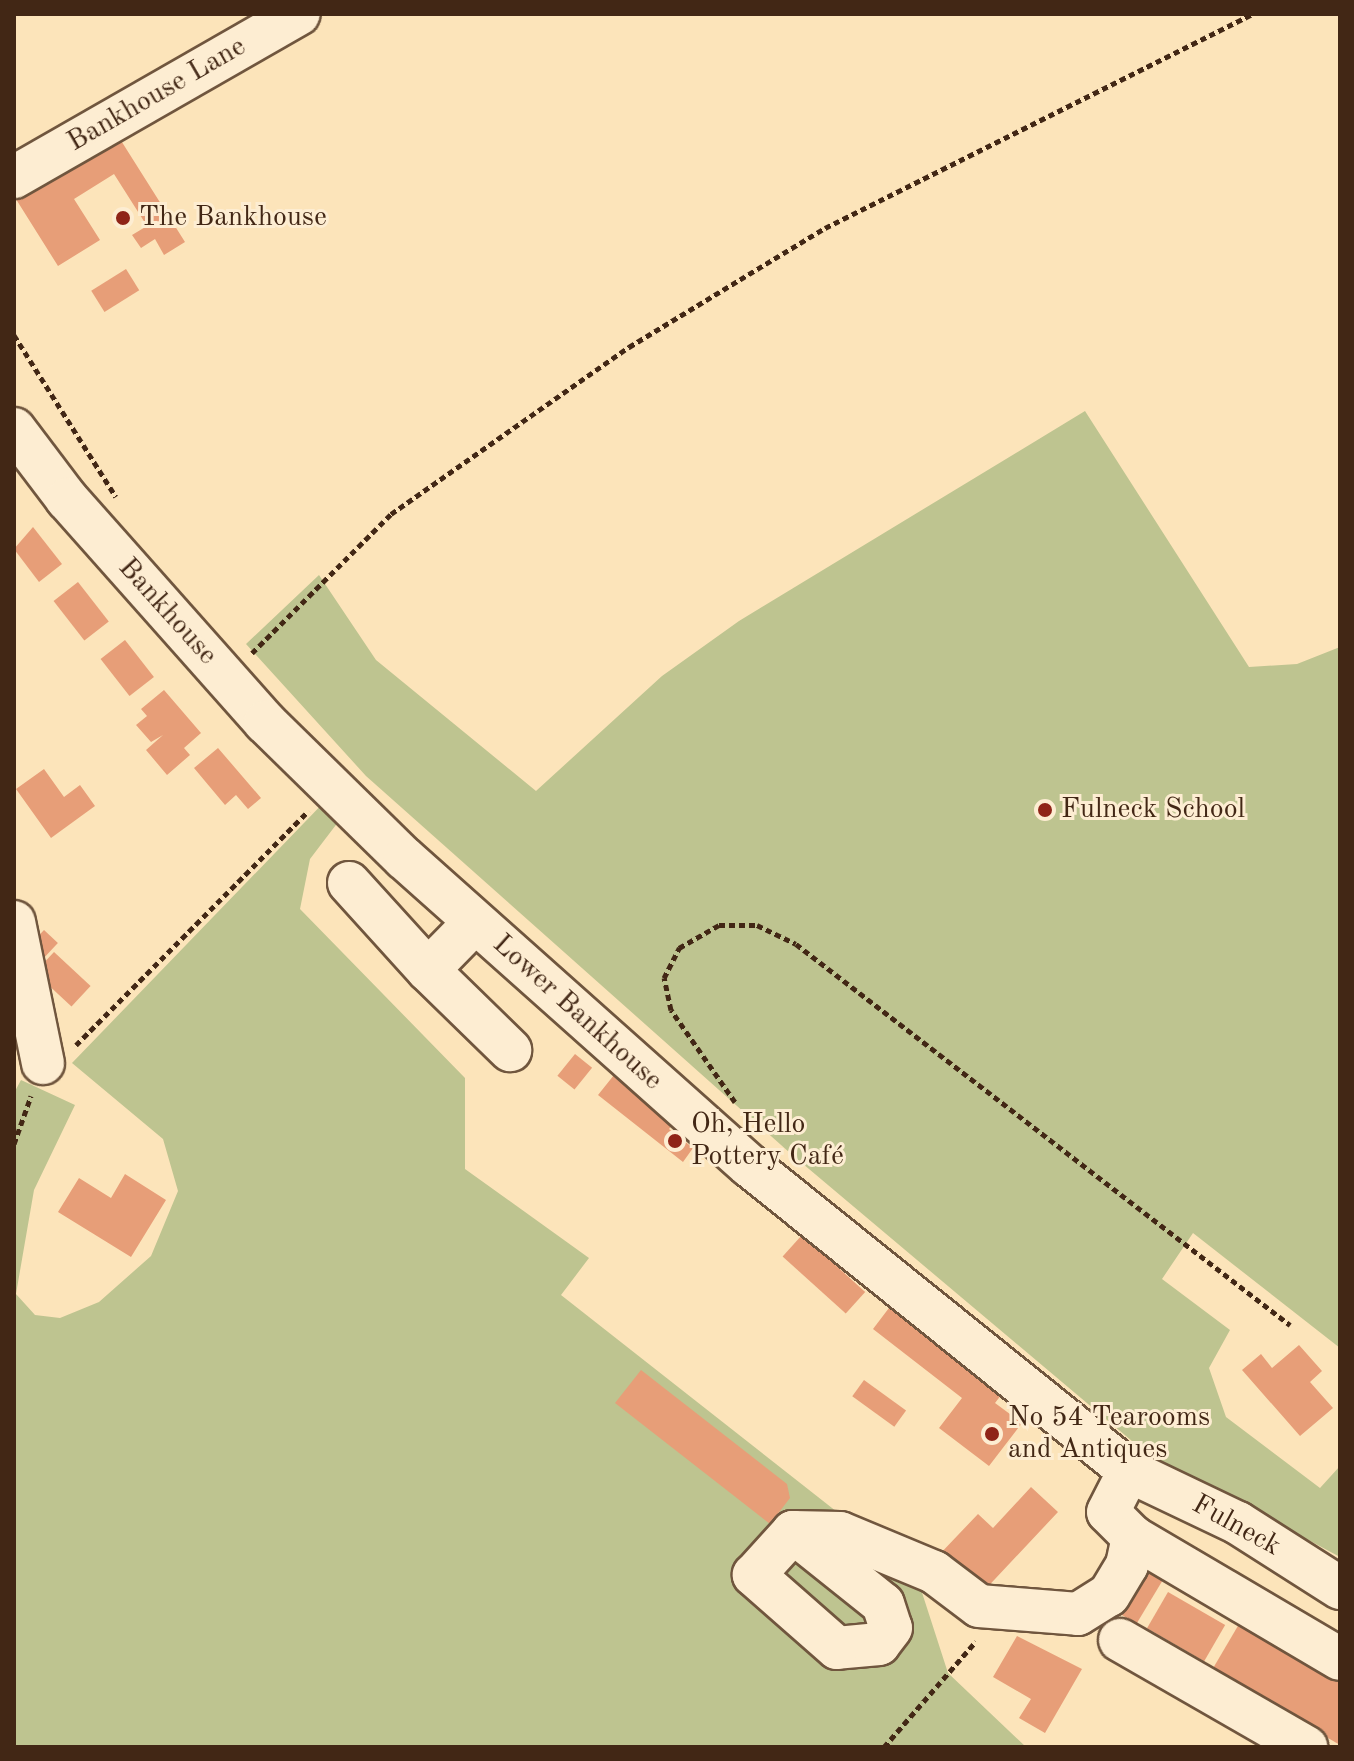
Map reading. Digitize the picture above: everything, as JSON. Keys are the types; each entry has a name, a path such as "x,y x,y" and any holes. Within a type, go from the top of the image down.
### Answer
{"street":[{"name":"Bankhouse Lane","path":"14,177 299,14"},
{"name":"Bankhouse","path":"14,429 148,592 333,784"},
{"name":"Lower Bankhouse","path":"333,784 475,922 750,1166 1129,1471"},
{"path":"349,883 428,970 510,1050"},
{"path":"14,922 43,1063"},
{"path":"428,970 475,922"},
{"path":"1129,1471 1108,1512 1133,1537 1340,1659"},
{"name":"Fulneck","path":"1129,1471 1238,1523 1340,1588"},
{"path":"793,1532 840,1533 934,1572 979,1606 1004,1611 1078,1614 1109,1595 1133,1537"},
{"path":"1120,1640 1306,1747"}],"path":[{"path":"248,657 391,514 509,424 641,339 825,228 1252,14"},
{"path":"14,1144 43,1063 98,1028 333,784"},
{"path":"740,1113 671,1010 664,978 679,948 719,925 757,925 796,944 1290,1325"},
{"path":"884,1747 1004,1611"}],"green space":[{"name":"Fulneck School","path":"1085,411 1249,667 1297,664 1340,647 1340,1348 1193,1233 1162,1279 1230,1330 1209,1368 1226,1417 1320,1488 1340,1466 1340,1557 1145,1452 790,1153 366,776 246,644 319,575 376,660 536,791 662,676 739,621"},
{"path":"330,796 345,813 310,859 300,909 465,1078 465,1169 589,1258 561,1295 916,1574 948,1673 1026,1747 14,1747 14,1093 21,1080 75,1105 34,1190 16,1294 35,1315 60,1318 99,1302 151,1256 178,1191 163,1139 72,1063"}],"building":[{"path":"120,139 185,242 164,255 155,239 141,248 132,235 147,226 114,174 74,199 100,240 58,266 14,196"},
{"path":"126,269 139,290 104,312 91,291"},
{"path":"33,527 62,564 39,582 14,549"},
{"path":"78,582 109,621 84,640 54,601"},
{"path":"125,640 154,677 130,696 101,659"},
{"path":"164,690 201,733 184,748 190,755 167,775 146,750 163,735 151,742 136,725 147,716 141,709"},
{"path":"218,748 261,798 248,809 236,795 225,805 194,768"},
{"path":"44,769 64,797 80,785 95,806 51,838 16,789"},
{"path":"44,930 58,943 35,967 21,954"},
{"path":"54,952 91,986 71,1007 35,972"},
{"path":"575,1054 592,1068 574,1090 557,1076"},
{"path":"614,1075 674,1123 669,1129 693,1148 683,1162 598,1095"},
{"path":"125,1174 166,1200 131,1257 58,1212 79,1178 111,1198"},
{"path":"802,1235 865,1292 846,1313 783,1257"},
{"path":"892,1304 1005,1390 995,1403 1022,1423 989,1466 939,1428 962,1398 873,1329"},
{"path":"1299,1345 1322,1371 1310,1382 1333,1408 1300,1436 1242,1370 1261,1354 1272,1368"},
{"path":"641,1370 787,1484 790,1498 770,1524 615,1403"},
{"path":"864,1380 906,1411 894,1427 852,1396"},
{"path":"1031,1487 1058,1512 980,1595 938,1556 978,1514 993,1528"},
{"path":"1141,1560 1166,1575 1137,1624 1112,1609"},
{"path":"1168,1592 1225,1625 1204,1661 1147,1628"},
{"path":"1242,1619 1340,1676 1340,1745 1212,1670"},
{"path":"1017,1636 1082,1669 1045,1733 1019,1718 1031,1699 993,1677"}],"place":[{"name":"The Bankhouse","path":"123,218"},
{"name":"Fulneck School","path":"1045,810"},
{"name":"Oh, Hello Pottery Café","path":"675,1141"},
{"name":"No 54 Tearooms and Antiques","path":"992,1434"}]}
